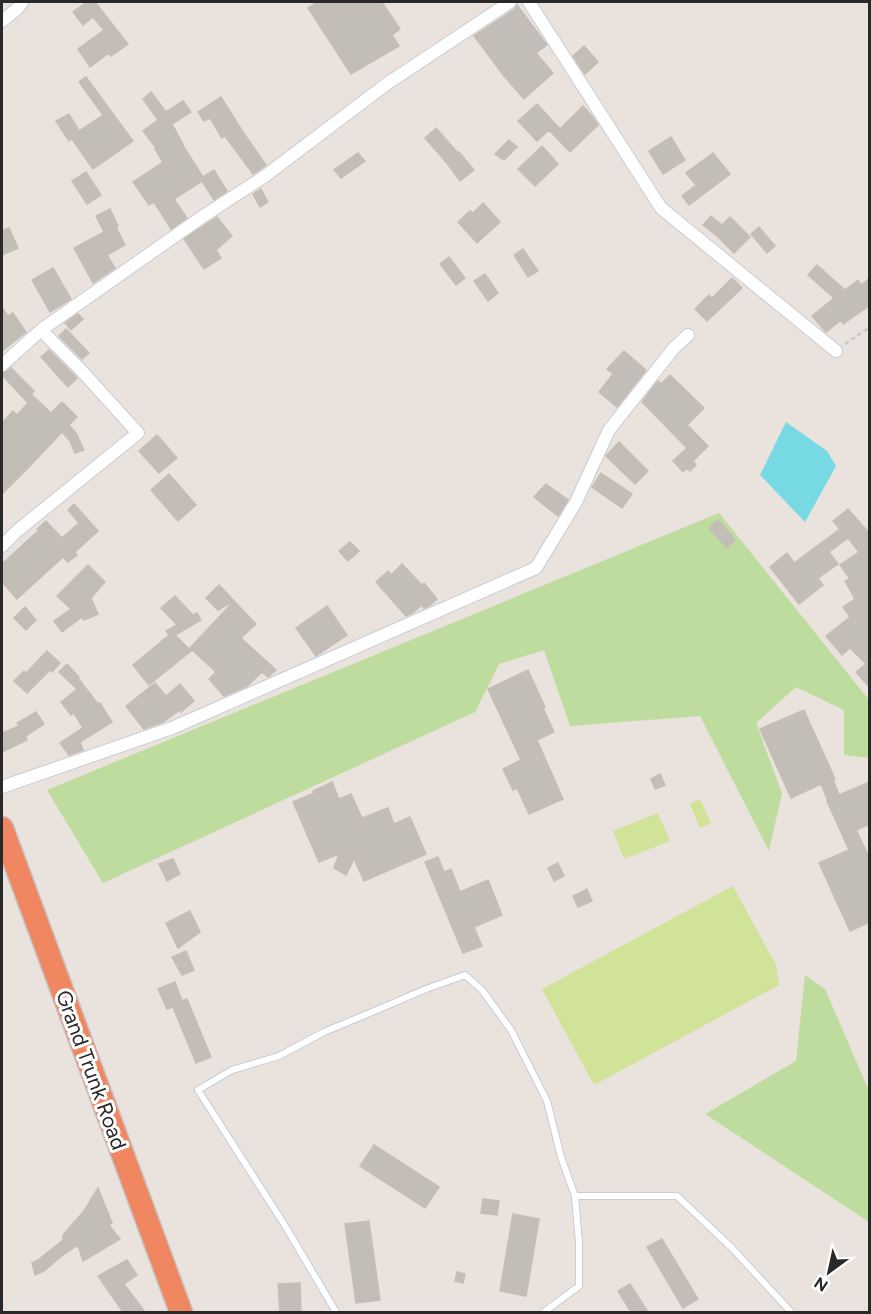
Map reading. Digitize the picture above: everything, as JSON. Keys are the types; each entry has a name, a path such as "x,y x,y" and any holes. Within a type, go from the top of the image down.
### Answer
{"highway":[{"name":"Grand Trunk Road","path":"2,828 181,1312"}],"street":[{"path":"2,21 22,2"},
{"path":"2,365 41,330 202,217 265,176 388,83 510,2"},
{"path":"530,2 661,208 836,351"},
{"path":"2,546 17,531 138,433 41,330"},
{"path":"2,787 172,728 536,568 576,502 609,430 674,348 688,335"}],"lane":[{"path":"336,1312 284,1224 198,1090 232,1070 279,1056 324,1032 365,1014 426,988 465,975 482,990 511,1030 547,1101 561,1157 575,1196 579,1243 579,1286 544,1312"},
{"path":"575,1196 676,1196 731,1247 791,1312"}],"path":[{"path":"836,351 870,327"}],"green space":[{"path":"719,513 869,700 869,758 844,755 844,710 796,687 756,723 782,793 769,851 700,716 570,726 544,650 499,664 475,712 103,883 47,790"},
{"path":"700,799 711,823 700,828 690,804"},
{"path":"658,813 670,841 624,859 613,831"},
{"path":"733,886 776,965 779,985 594,1085 542,989"},
{"path":"805,975 825,989 869,1091 869,1222 705,1114 796,1061"}],"water":[{"path":"786,422 827,451 836,466 805,522 760,475"}],"building":[{"path":"87,2 95,2 128,44 111,56 109,53 90,67 78,49 104,30 93,17 83,25 73,12"},
{"path":"318,2 382,2 400,29 392,35 399,46 351,74 308,8"},
{"path":"517,5 547,45 536,53 553,73 524,99 474,36 515,9"},
{"path":"584,46 598,62 585,74 573,56"},
{"path":"86,77 133,141 93,169 72,139 69,141 56,121 69,114 79,131 103,115 79,82"},
{"path":"151,92 166,112 183,101 191,112 172,124 203,177 214,170 227,191 214,200 202,181 174,199 187,218 171,229 154,202 149,205 133,182 163,162 143,131 158,120 143,99"},
{"path":"221,97 266,165 253,174 225,136 222,138 210,118 204,121 198,112"},
{"path":"537,104 560,129 583,106 598,125 570,152 549,130 537,141 518,121"},
{"path":"436,128 474,170 460,181 425,138"},
{"path":"671,137 685,160 663,174 649,151"},
{"path":"509,140 517,147 505,159 502,159 495,154"},
{"path":"542,146 558,164 535,186 518,169"},
{"path":"358,153 365,161 341,178 334,170"},
{"path":"713,153 730,174 689,205 682,196 696,185 686,173"},
{"path":"86,172 101,195 87,204 72,181"},
{"path":"261,189 268,202 260,207 253,194"},
{"path":"483,203 500,222 477,243 458,222 470,211 473,213"},
{"path":"110,209 125,245 107,255 115,268 93,283 74,248 104,232 96,216"},
{"path":"711,216 722,225 730,217 750,237 734,253 703,225"},
{"path":"217,217 232,236 216,250 221,258 204,269 184,239"},
{"path":"759,227 775,246 767,253 751,234"},
{"path":"9,228 18,248 2,255 2,231"},
{"path":"523,249 538,271 528,277 514,255"},
{"path":"449,257 465,278 456,285 440,264"},
{"path":"817,265 845,290 858,280 861,285 870,278 870,305 843,324 841,320 826,332 812,316 834,298 808,275"},
{"path":"53,268 71,299 50,312 32,280"},
{"path":"485,274 498,293 488,301 474,281"},
{"path":"732,278 742,288 707,321 695,309 709,295 712,298"},
{"path":"2,307 8,316 13,313 26,332 2,351"},
{"path":"78,314 83,319 71,330 65,323"},
{"path":"66,329 89,353 82,359 59,336"},
{"path":"49,350 77,378 68,387 41,357"},
{"path":"624,351 646,370 617,407 599,392 613,374 607,369"},
{"path":"11,368 34,391 31,394 51,413 62,402 77,417 69,425 76,433 84,450 75,453 70,441 62,432 2,494 2,423 13,411 17,415 28,403 2,375"},
{"path":"670,375 704,408 687,425 708,446 693,461 696,465 690,471 687,468 683,472 673,461 687,448 642,402 658,381 661,384"},
{"path":"157,435 177,458 159,473 139,451"},
{"path":"619,442 648,471 635,484 606,456"},
{"path":"601,473 632,494 622,508 592,487"},
{"path":"169,474 196,505 178,521 151,490"},
{"path":"546,484 568,500 558,516 534,497"},
{"path":"74,504 98,531 75,552 77,555 68,562 63,557 17,599 2,582 2,564 46,521 62,538 79,523 68,510"},
{"path":"848,509 870,534 870,688 856,672 866,664 850,648 842,655 826,636 850,617 843,607 855,599 845,581 850,579 840,565 859,552 848,538 829,552 838,564 818,578 823,585 799,604 770,567 787,553 794,563 840,529 833,521"},
{"path":"718,520 735,540 727,548 709,528"},
{"path":"350,542 359,551 348,561 339,551"},
{"path":"402,564 422,585 424,583 437,599 429,606 424,608 422,605 406,616 376,582 388,571 391,575"},
{"path":"88,565 105,582 91,598 98,614 84,620 82,617 62,632 54,621 71,609 57,596"},
{"path":"219,585 256,624 241,638 276,670 268,677 262,672 247,686 224,696 209,679 216,672 190,648 234,601 218,610 206,598"},
{"path":"175,596 193,615 197,613 201,620 175,635 191,651 149,685 133,665 169,635 166,631 177,625 161,608"},
{"path":"327,606 347,635 316,656 296,628"},
{"path":"25,607 36,620 26,630 14,618"},
{"path":"47,651 60,663 27,693 14,681 24,671 26,673"},
{"path":"67,664 98,704 100,703 112,722 80,742 83,750 69,755 60,743 83,728 74,713 71,715 61,702 77,689 59,672"},
{"path":"528,670 554,732 537,740 563,799 529,814 517,788 513,790 503,769 521,760 488,689"},
{"path":"155,683 166,696 180,684 194,701 181,712 180,710 163,722 144,729 126,706"},
{"path":"804,710 835,779 833,780 839,795 870,782 870,824 856,830 870,859 870,922 850,931 819,863 849,850 821,784 791,798 760,729"},
{"path":"36,712 44,724 26,736 27,740 2,752 2,733 19,726 17,723"},
{"path":"660,774 665,785 655,789 651,779"},
{"path":"332,782 339,799 351,794 362,818 388,808 394,824 410,817 426,854 364,881 354,859 346,875 334,868 339,854 319,862 293,802"},
{"path":"438,857 444,872 451,869 460,892 488,880 502,915 474,927 482,946 463,953 425,862"},
{"path":"173,859 180,874 167,881 159,864"},
{"path":"558,863 564,876 554,881 548,868"},
{"path":"587,889 592,901 578,907 573,896"},
{"path":"190,911 200,932 178,948 166,923"},
{"path":"186,951 194,970 182,975 172,957"},
{"path":"175,982 182,1001 187,999 211,1057 196,1063 173,1007 167,1009 158,989"},
{"path":"374,1145 439,1187 425,1208 360,1166"},
{"path":"98,1188 112,1223 109,1225 120,1239 83,1261 78,1245 44,1271 35,1275 32,1263 63,1240 63,1235 84,1211"},
{"path":"483,1199 499,1201 497,1215 481,1213"},
{"path":"513,1214 539,1219 526,1296 500,1291"},
{"path":"369,1221 380,1300 356,1303 345,1224"},
{"path":"662,1239 698,1299 683,1308 647,1247"},
{"path":"127,1260 137,1275 124,1284 145,1312 123,1312 98,1276"},
{"path":"457,1272 465,1274 463,1283 455,1281"},
{"path":"300,1283 301,1312 280,1312 278,1284"},
{"path":"630,1284 648,1312 631,1312 618,1291"}]}
